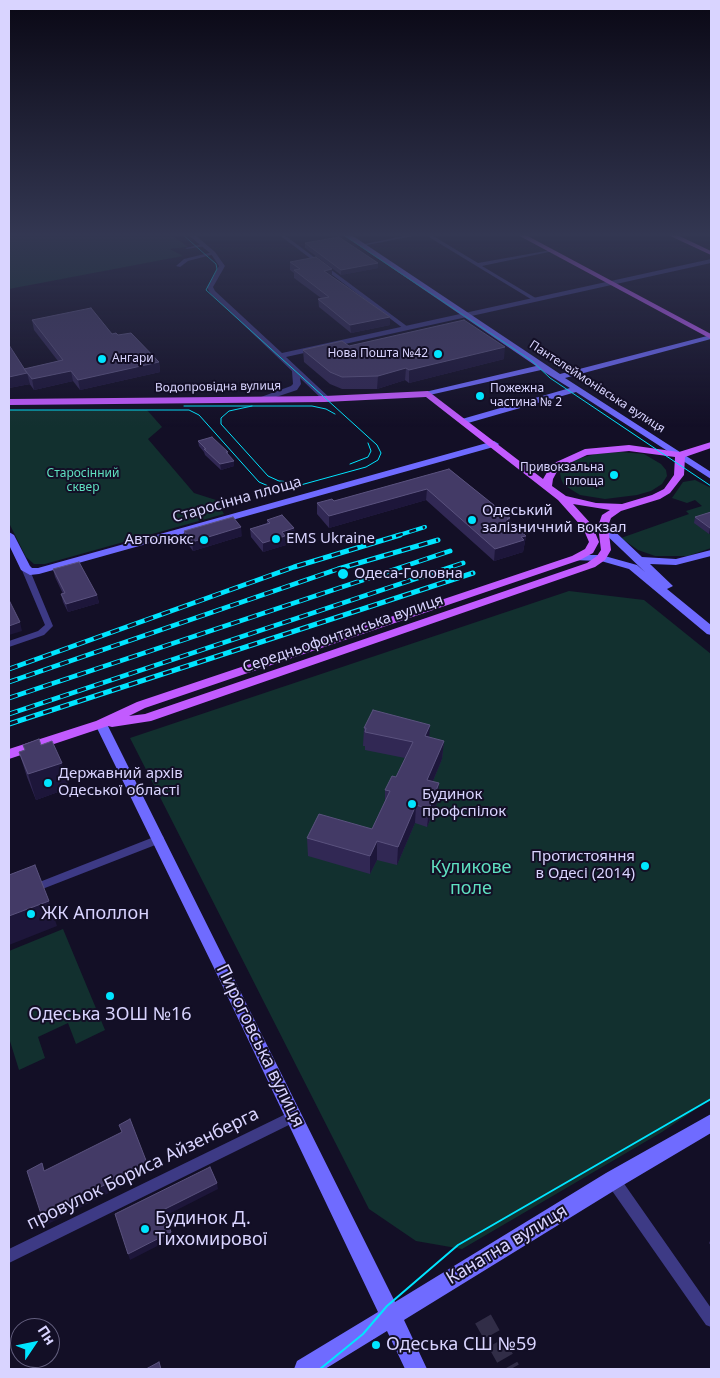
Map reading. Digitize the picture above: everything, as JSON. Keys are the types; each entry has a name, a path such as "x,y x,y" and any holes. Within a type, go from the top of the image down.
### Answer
{"main road":[{"name":"Пантелеймонівська вулиця","path":"442,298 576,389 711,476"},
{"path":"639,298 711,337"},
{"path":"559,377 711,337"},
{"path":"428,394 542,366"},
{"path":"465,421 576,389"},
{"path":"428,394 562,498 588,527 593,536 592,547 576,558"},
{"name":"Водопровідна вулиця","path":"9,402 327,398 428,394"},
{"name":"Старосінна площа","path":"24,568 30,572 45,570 494,444"},
{"path":"547,487 548,479 555,466 585,452 629,448 680,455 711,445"},
{"path":"576,558 596,561 606,545 603,526 606,517 623,507 642,502 667,491 679,474 680,455"},
{"path":"562,498 596,506 623,507"},
{"path":"603,526 641,560 663,587 711,631"},
{"path":"9,535 24,568"},
{"path":"663,587 674,567 711,553"},
{"name":"Середньофонтанська вулиця","path":"9,754 101,724 141,705 576,558"},
{"name":"Середньофонтанська вулиця","path":"101,724 146,718 596,561 686,561"},
{"path":"619,561 632,567 711,620"},
{"name":"Пироговська вулиця","path":"101,724 159,838 416,1369"},
{"name":"Канатна вулиця","path":"305,1369 613,1180 711,1123"}],"street":[{"path":"219,298 279,356 327,398"},
{"path":"366,298 406,328"},
{"path":"279,356 543,298"},
{"path":"264,399 294,388 297,384 296,371"},
{"path":"9,644 41,633 48,626 24,568"},
{"path":"9,898 159,838"},
{"name":"провулок Бориса Айзенберга","path":"9,1256 294,1116"},
{"path":"613,1180 711,1320"}],"green space":[{"name":"Старосінний сквер","path":"9,410 147,410 162,427 148,439 194,493 216,500 224,514 45,564 34,564 26,557 9,523"},
{"path":"621,452 644,454 661,464 666,470 667,476 662,484 651,491 637,495 605,499 580,495 564,485 560,473 573,460 596,454"},
{"path":"695,480 711,488 711,548 688,556 655,556 638,550 621,538 689,514 686,511 702,506 695,500 687,503 672,498 683,482"},
{"name":"Куликове поле","path":"569,591 644,600 711,654 711,1099 662,1132 462,1249 416,1241 369,1209 130,738"},
{"path":"63,929 105,1030 76,1044 68,1023 38,1037 45,1058 19,1070 9,1038 9,951"}],"building":[{"path":"363,298 390,317 350,325 318,299"},
{"name":"Ангари","path":"91,308 112,334 131,333 159,362 78,380 71,371 32,379 24,369 63,360 32,320"},
{"path":"464,320 505,347 409,370 406,368 378,376 342,377 330,372 303,350 342,341 349,346"},
{"path":"9,345 27,373 9,377"},
{"path":"212,437 228,452 226,452 234,461 220,464 198,441"},
{"path":"449,469 510,518 507,519 526,536 521,537 524,540 495,549 427,489 329,516 317,503 332,499 334,501"},
{"path":"711,512 711,528 695,517"},
{"path":"282,515 294,528 282,532 285,536 263,543 250,529 270,523 267,520"},
{"path":"233,517 241,527 192,542 184,531"},
{"path":"79,562 97,595 66,604 61,594 65,593 53,569"},
{"path":"9,600 20,622 9,626"},
{"path":"373,710 430,725 425,736 444,741 427,780 439,783 429,809 416,805 398,847 377,841 370,856 307,838 319,814 372,829 390,791 385,790 392,776 396,777 413,742 365,732 366,728 364,728"},
{"path":"39,739 41,745 52,741 62,763 28,774 19,752 25,750 23,745"},
{"path":"35,865 49,901 9,916 9,875"},
{"path":"130,1119 147,1163 42,1217 27,1171 42,1163 44,1171 122,1132 119,1125"},
{"path":"210,1167 217,1183 163,1210 171,1232 128,1254 115,1214"},
{"path":"159,1362 161,1369 146,1369"}],"tunnel":[{"path":"483,1319 511,1369"}],"tram line":[{"path":"9,410 189,410 199,415 259,482 273,488 297,486 366,467 378,460 381,453 377,445 215,298"},
{"path":"438,298 532,361 550,378 711,486"},
{"path":"184,406 252,406"},
{"path":"252,406 312,406 326,409 335,414"},
{"path":"252,406 229,411 221,418 221,424 268,476 279,481 291,482"},
{"path":"350,464 368,457 371,451 368,443"},
{"path":"320,1369 363,1334 387,1306 458,1245 711,1099"}],"railway":[{"path":"396,536 425,527"},
{"path":"9,669 294,567 400,535"},
{"path":"9,682 338,569 438,540"},
{"path":"9,698 450,551"},
{"path":"9,714 463,563"},
{"path":"9,724 473,573"}],"place":[{"name":"Нова Пошта №42","path":"438,354"},
{"name":"Ангари","path":"102,359"},
{"name":"Пожежна частина № 2","path":"480,396"},
{"name":"Привокзальна площа","path":"614,475"},
{"name":"Одеський залізничний вокзал","path":"472,520"},
{"name":"EMS Ukraine","path":"276,539"},
{"name":"Автолюкс","path":"204,540"},
{"name":"Одеса-Головна","path":"343,574"},
{"name":"Державний архів Одеської області","path":"48,783"},
{"name":"Будинок профспілок","path":"412,804"},
{"name":"Протистояння в Одесі (2014)","path":"645,866"},
{"name":"ЖК Аполлон","path":"31,914"},
{"name":"Одеська ЗОШ №16","path":"110,996"},
{"name":"Будинок Д. Тихомирової","path":"145,1229"},
{"name":"Одеська CШ №59","path":"376,1345"}]}
